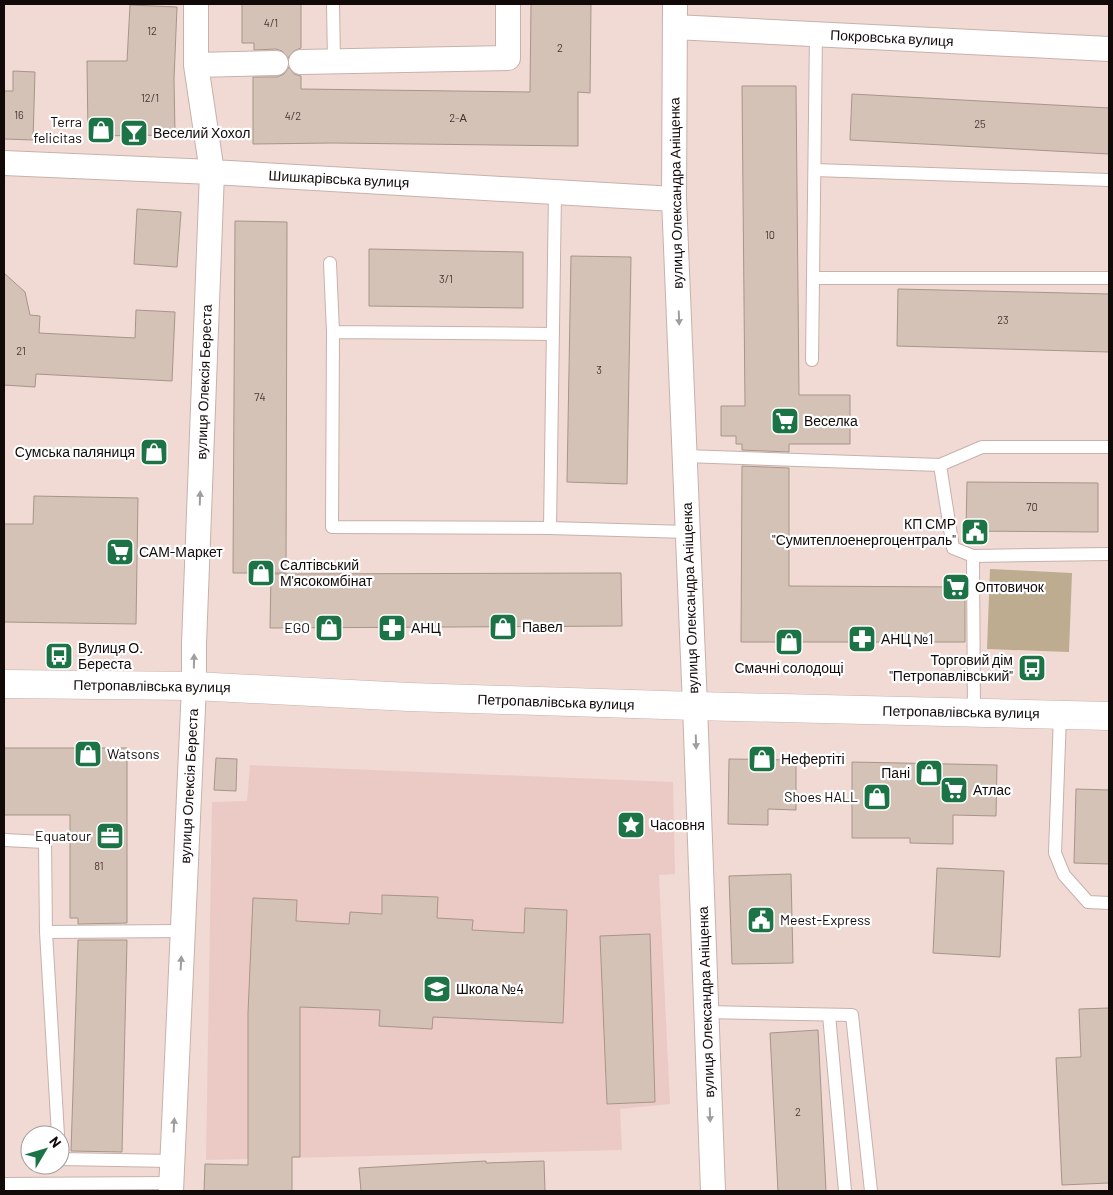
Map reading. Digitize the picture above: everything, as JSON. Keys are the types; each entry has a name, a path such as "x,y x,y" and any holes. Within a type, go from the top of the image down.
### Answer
{"main road":[{"name":"Петропавлівська вулиця","path":"4,684 194,686 409,697 1109,716"}],"street":[{"name":"вулиця Олексія Береста","path":"171,1179 194,686 212,172 196,65 196,4"},
{"path":"300,62 508,58 508,4"},
{"name":"вулиця Олександра Аніщенка","path":"675,4 674,199 713,1191"},
{"name":"Покровська вулиця","path":"674,27 1109,50"},
{"path":"196,65 276,63"},
{"name":"Шишкарівська вулиця","path":"4,163 212,172 674,199"}],"lane":[{"path":"333,4 334,61"},
{"path":"812,360 816,34"},
{"path":"815,170 1109,180"},
{"path":"550,528 555,192"},
{"path":"330,263 333,332 332,527 550,528 688,532"},
{"path":"813,278 1109,278"},
{"path":"333,332 553,334"},
{"path":"684,456 940,466 982,447 1109,447"},
{"path":"940,466 952,548 973,556 1109,554"},
{"path":"973,556 974,713"},
{"path":"1060,714 1055,853 1064,875 1088,902 1109,902"},
{"path":"4,840 45,842 46,932 57,1125"},
{"path":"46,932 182,931"},
{"path":"706,1012 852,1015 871,1191"},
{"path":"829,1015 845,1191"},
{"path":"70,1161 171,1179"},
{"path":"4,1184 171,1179"}],"shaded area":[{"path":"990,569 1072,573 1069,652 987,649"},
{"name":"Школа №4","path":"250,765 673,782 675,874 659,875 670,1104 620,1109 622,1150 206,1160 212,802 247,801"}],"building":[{"path":"242,4 301,4 301,48 294,51 288,58 282,51 276,49 254,50 254,43 242,43"},
{"path":"531,4 591,4 590,93 578,92 578,146 253,144 253,77 277,77 284,74 289,67 294,74 301,76 301,89 530,92"},
{"path":"130,5 177,7 174,79 175,135 88,136 87,61 127,61"},
{"path":"13,71 35,72 33,140 4,139 4,91 13,91"},
{"path":"742,86 796,86 799,395 850,395 850,444 789,444 789,452 742,450 742,444 736,444 736,436 721,436 721,406 745,406"},
{"path":"852,94 1109,108 1109,154 850,140"},
{"path":"137,209 181,212 177,267 134,264"},
{"path":"235,221 287,222 286,573 233,573"},
{"path":"369,249 523,252 523,308 369,306"},
{"path":"571,256 631,257 627,484 567,482"},
{"path":"4,273 25,292 30,315 40,316 39,333 135,338 136,310 175,312 172,381 36,374 35,387 4,385"},
{"path":"898,289 1109,294 1109,352 897,346"},
{"path":"742,466 789,468 789,586 965,587 965,642 741,642"},
{"path":"967,482 1098,483 1098,532 966,531"},
{"name":"САМ-Маркет","path":"34,496 138,498 136,624 4,622 4,524 33,524"},
{"path":"621,573 622,626 270,628 271,574"},
{"path":"4,748 127,748 127,923 78,924 78,918 70,918 70,815 4,815"},
{"path":"216,758 237,759 236,791 214,790"},
{"path":"729,759 796,760 796,810 768,809 768,825 728,824"},
{"path":"852,762 997,765 996,816 953,815 953,844 910,843 910,838 852,838"},
{"path":"1076,789 1109,790 1109,864 1074,863"},
{"path":"937,868 1004,871 1000,957 933,953"},
{"name":"Meest-Express","path":"791,874 793,963 732,964 729,876"},
{"path":"382,895 438,897 437,918 473,920 472,930 524,933 525,908 567,910 563,1023 433,1017 432,1029 379,1026 380,1010 300,1007 300,1157 292,1157 292,1191 204,1191 205,1164 248,1165 248,1013 253,898 297,900 296,921 349,924 350,912 382,914"},
{"path":"650,934 655,1102 607,1104 600,936"},
{"path":"78,940 127,940 122,1152 71,1151"},
{"path":"1109,1008 1109,1183 1062,1185 1056,1058 1081,1057 1079,1009"},
{"path":"818,1030 826,1191 778,1191 770,1033"},
{"path":"486,1161 486,1163 544,1161 545,1191 361,1191 359,1168"}],"place":[{"name":"Terra felicitas","path":"101,130"},
{"name":"Веселий Хохол","path":"134,133"},
{"name":"Веселка","path":"785,421"},
{"name":"Сумська паляниця","path":"154,452"},
{"name":"КП СМР \"Сумитеплоенергоцентраль\"","path":"975,532"},
{"name":"САМ-Маркет","path":"120,552"},
{"name":"Салтівський М'ясокомбінат","path":"261,573"},
{"name":"Оптовичок","path":"956,587"},
{"name":"Павел","path":"503,627"},
{"name":"EGO","path":"329,628"},
{"name":"АНЦ","path":"392,628"},
{"name":"АНЦ №1","path":"862,639"},
{"name":"Смачні солодощі","path":"789,642"},
{"name":"Вулиця О. Береста","path":"59,656"},
{"name":"Торговий дім \"Петропавлівський\"","path":"1032,668"},
{"name":"Watsons","path":"88,754"},
{"name":"Нефертіті","path":"762,759"},
{"name":"Пані","path":"929,773"},
{"name":"Атлас","path":"954,790"},
{"name":"Shoes HALL","path":"877,797"},
{"name":"Часовня","path":"631,825"},
{"name":"Equatour","path":"110,836"},
{"name":"Meest-Express","path":"761,920"},
{"name":"Школа №4","path":"437,989"}]}
